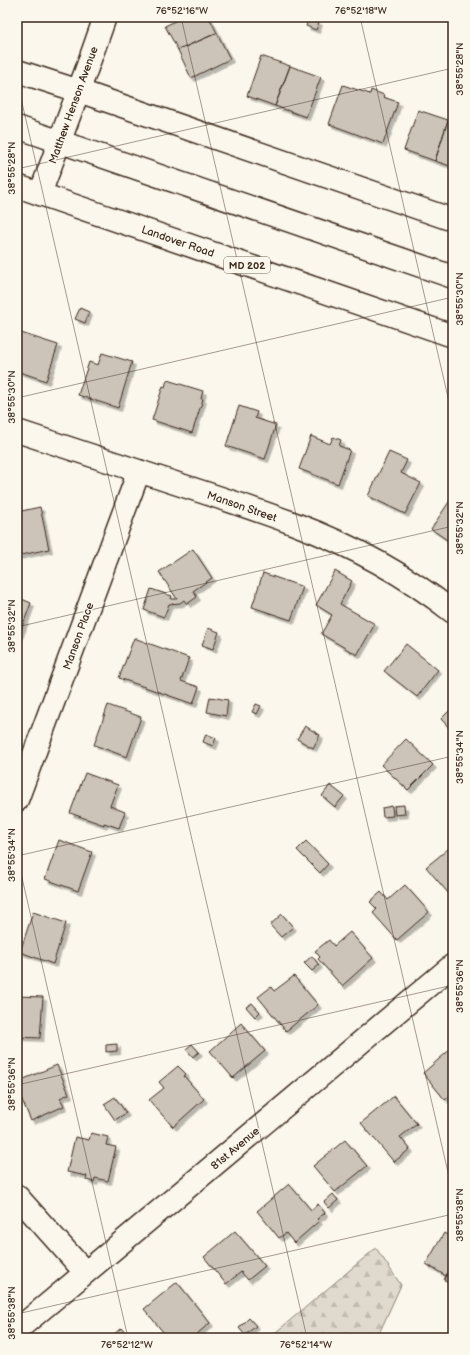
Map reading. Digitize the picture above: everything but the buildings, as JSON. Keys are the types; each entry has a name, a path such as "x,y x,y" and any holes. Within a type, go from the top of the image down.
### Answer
{"street":[{"name":"Matthew Henson Avenue","path":"40,194 105,17"},
{"path":"17,71 453,220"},
{"path":"17,127 453,277"},
{"name":"Landover Road","path":"17,186 453,336"},
{"name":"Manson Street","path":"17,431 296,524 343,545 396,573 434,597 453,612"},
{"name":"Manson Place","path":"17,800 139,471"},
{"name":"81st Avenue","path":"17,1330 453,966"},
{"path":"17,1196 85,1272"}],"green space":[{"path":"376,1248 401,1285 377,1338 269,1338"}]}
